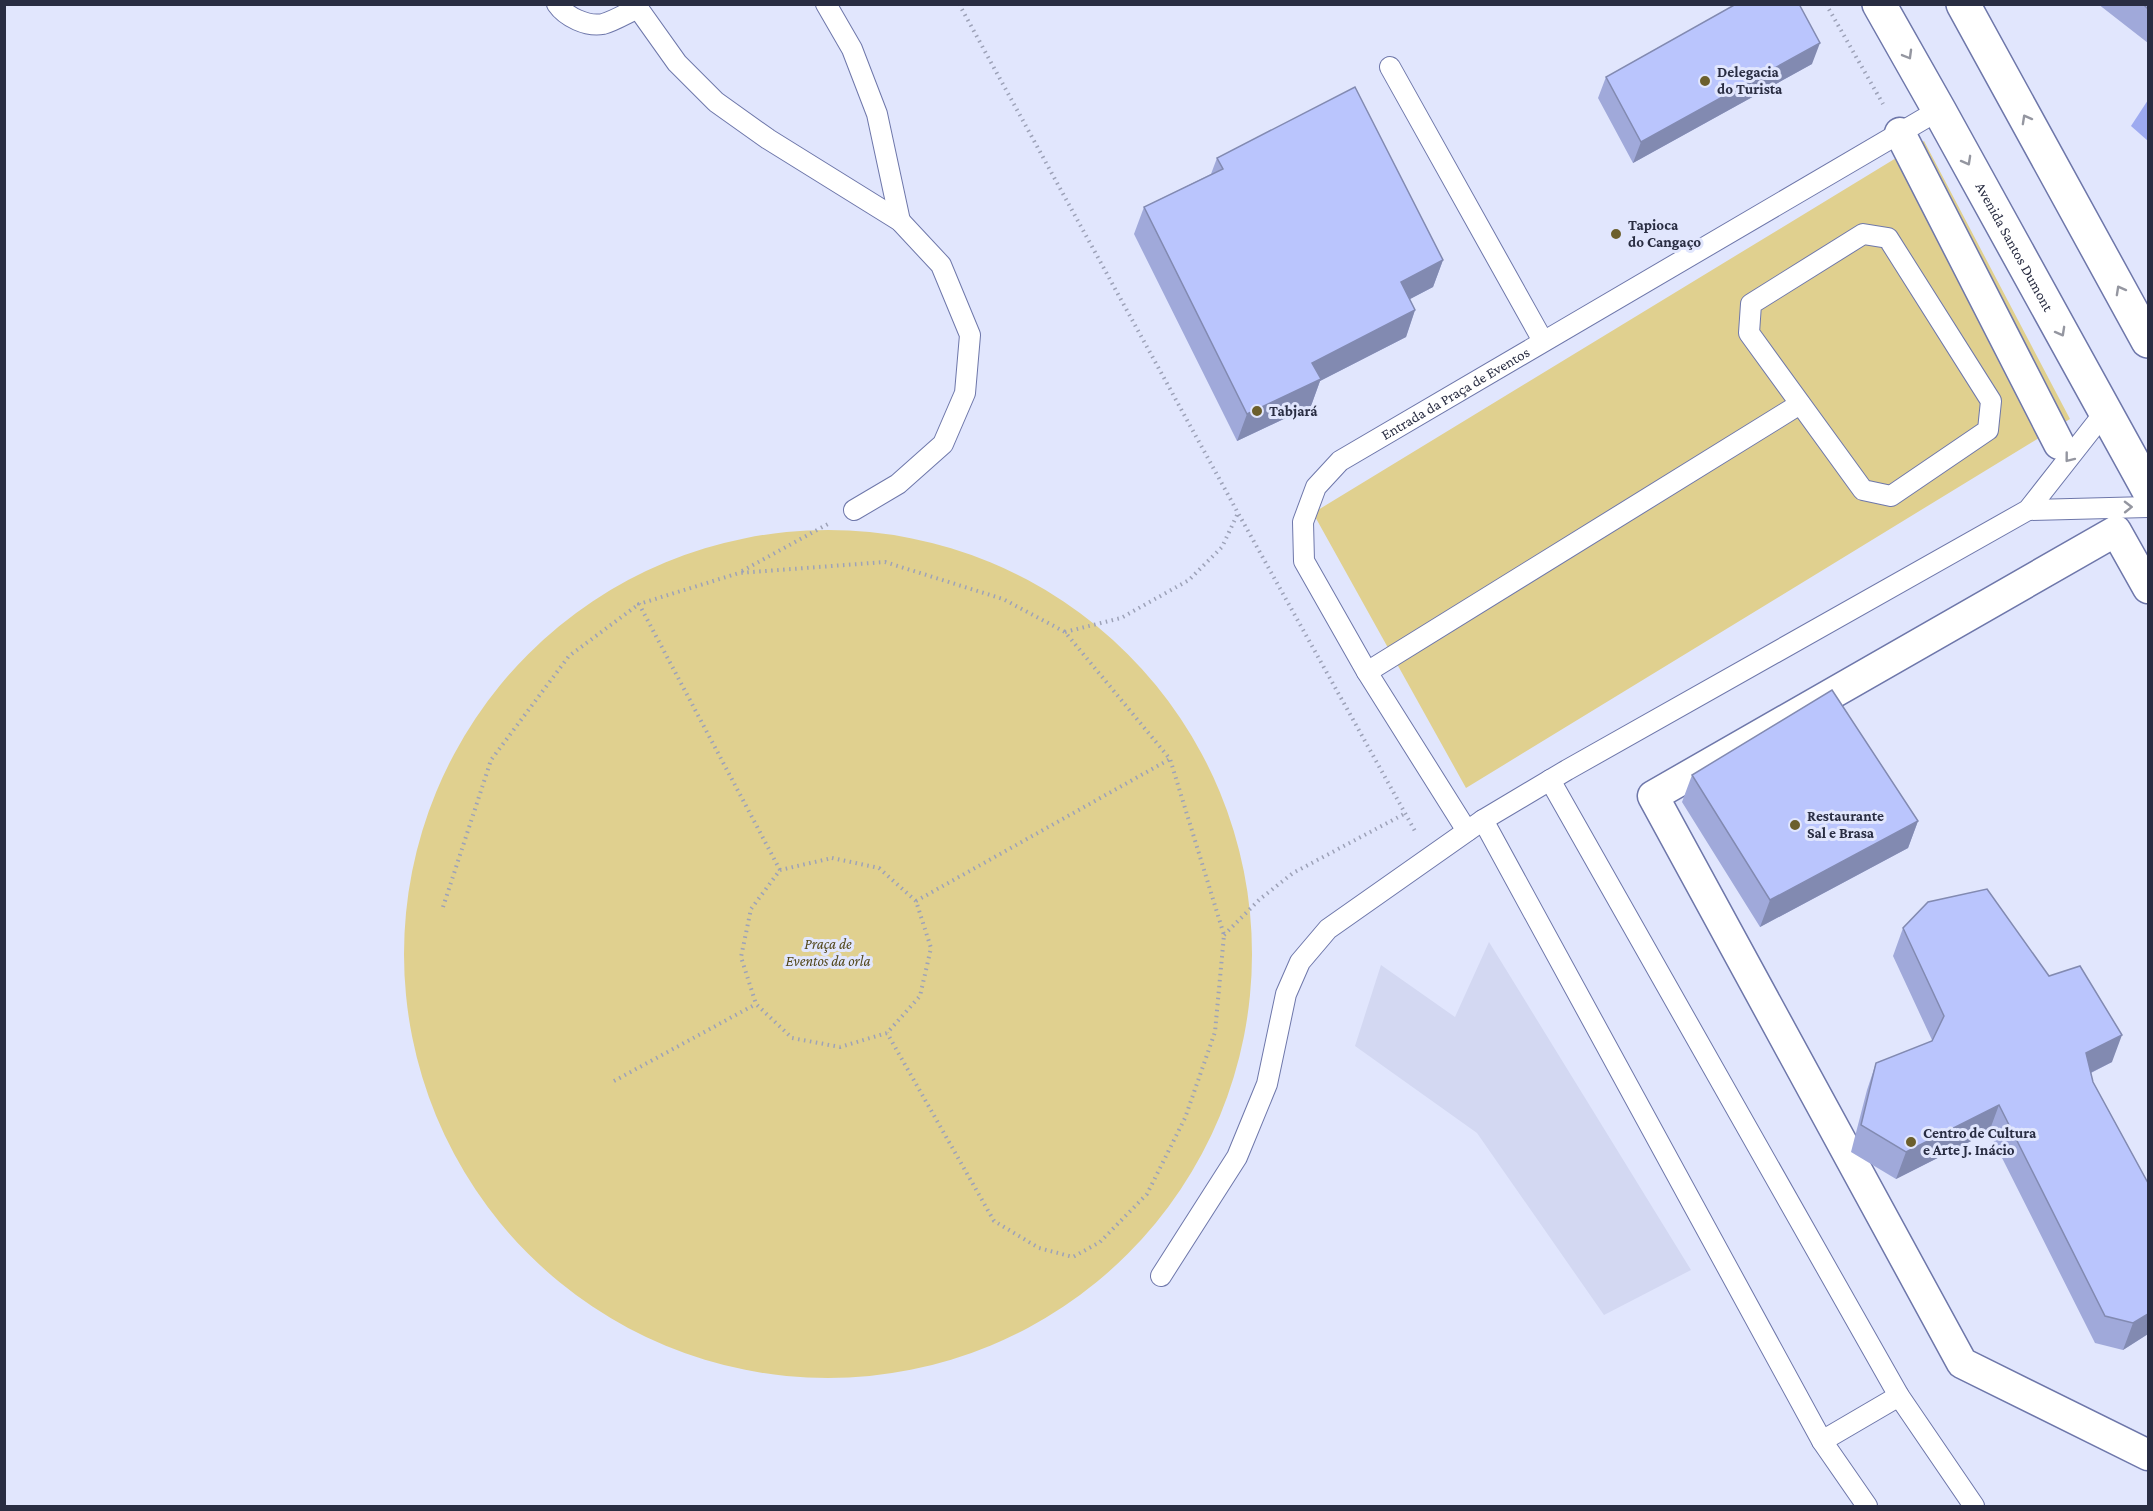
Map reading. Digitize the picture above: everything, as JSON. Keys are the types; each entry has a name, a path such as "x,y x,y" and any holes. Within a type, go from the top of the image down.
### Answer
{"main road":[{"name":"Avenida Santos Dumont","path":"1879,4 2148,489"},
{"path":"1963,4 2148,341"}],"street":[{"path":"1900,133 2060,444"},
{"path":"2148,588 2116,531 1653,796 1962,1363 2148,1455"}],"lane":[{"path":"557,4 563,12 584,22 602,24 636,6 677,63 716,102 768,139 900,221 941,265 970,335 965,393 943,444 898,484 854,510"},
{"path":"826,4 852,49 878,114 900,221"},
{"path":"1390,67 1543,341"},
{"name":"Entrada da Praça de Eventos","path":"1867,1506 1822,1441 1475,826 1367,672 1304,561 1304,522 1316,488 1340,461 1939,110"},
{"path":"1863,234 1888,238 1991,401 1988,430 1891,496 1863,490 1800,404 1749,333 1751,304 1863,234"},
{"path":"1367,672 1800,404"},
{"path":"1161,1276 1237,1157 1267,1084 1286,994 1300,962 1328,929 1383,888 1431,858 1475,826 1550,780 2028,510 2105,412"},
{"path":"2028,510 2148,507"},
{"path":"1550,780 1899,1396 1974,1506"},
{"path":"1822,1441 1899,1396"}],"path":[{"path":"959,4 1238,513 1431,858"},
{"path":"1826,4 1900,133"},
{"path":"442,907 491,760 569,656 639,603 739,573 854,510"},
{"path":"1065,632 1121,618 1189,580 1222,547 1238,513"},
{"path":"739,573 885,562 1003,599 1065,632 1170,759 1224,935 1215,1032 1185,1118 1147,1194 1100,1242 1073,1257 1040,1248 994,1221 887,1033"},
{"path":"639,603 780,870"},
{"path":"916,901 1170,759"},
{"path":"1224,935 1260,899 1293,873 1406,813"},
{"path":"832,858 879,868 916,901 931,948 920,996 887,1033 840,1047 792,1038 756,1004 741,957 752,909 780,870 832,858"},
{"path":"614,1081 756,1004"}],"shaded area":[{"path":"1489,942 1691,1270 1604,1315 1477,1133 1355,1046 1381,965 1455,1017"}],"green space":[{"path":"1924,141 2070,419 1466,788 1313,513"},
{"name":"Praça de Eventos da orla","path":"828,530 870,532 911,538 951,548 990,562 1064,601 1128,654 1181,718 1220,792 1234,831 1244,871 1250,912 1252,954 1250,996 1244,1037 1234,1077 1220,1116 1181,1190 1128,1254 1064,1307 990,1346 951,1360 911,1370 870,1376 828,1378 786,1376 745,1370 705,1360 666,1346 592,1307 528,1254 475,1190 436,1116 422,1077 412,1037 406,996 404,954 406,912 412,871 422,831 436,792 475,718 528,654 592,601 666,562 705,548 745,538 786,532"}],"water":[{"path":"2148,100 2148,141 2131,126"}],"building":[{"name":"Delegacia do Turista","path":"1736,4 1799,4 1820,43 1641,142 1606,77"},
{"path":"1355,87 1443,260 1401,282 1415,310 1312,363 1321,379 1247,414 1144,207 1223,169 1217,158"},
{"name":"Restaurante Sal e Brasa","path":"1832,690 1918,821 1770,900 1692,775"},
{"name":"Centro de Cultura e Arte J. Inácio","path":"1987,889 2049,976 2080,966 2122,1035 2086,1053 2093,1082 2148,1183 2148,1314 2133,1323 2105,1316 1999,1105 1906,1152 1861,1125 1876,1063 1932,1041 1944,1016 1903,928 1928,902"}],"place":[{"name":"Delegacia do Turista","path":"1705,81"},
{"name":"Tapioca do Cangaço","path":"1616,234"},
{"name":"Tabjará","path":"1257,411"},
{"name":"Restaurante Sal e Brasa","path":"1795,825"},
{"name":"Centro de Cultura e Arte J. Inácio","path":"1911,1142"}]}
